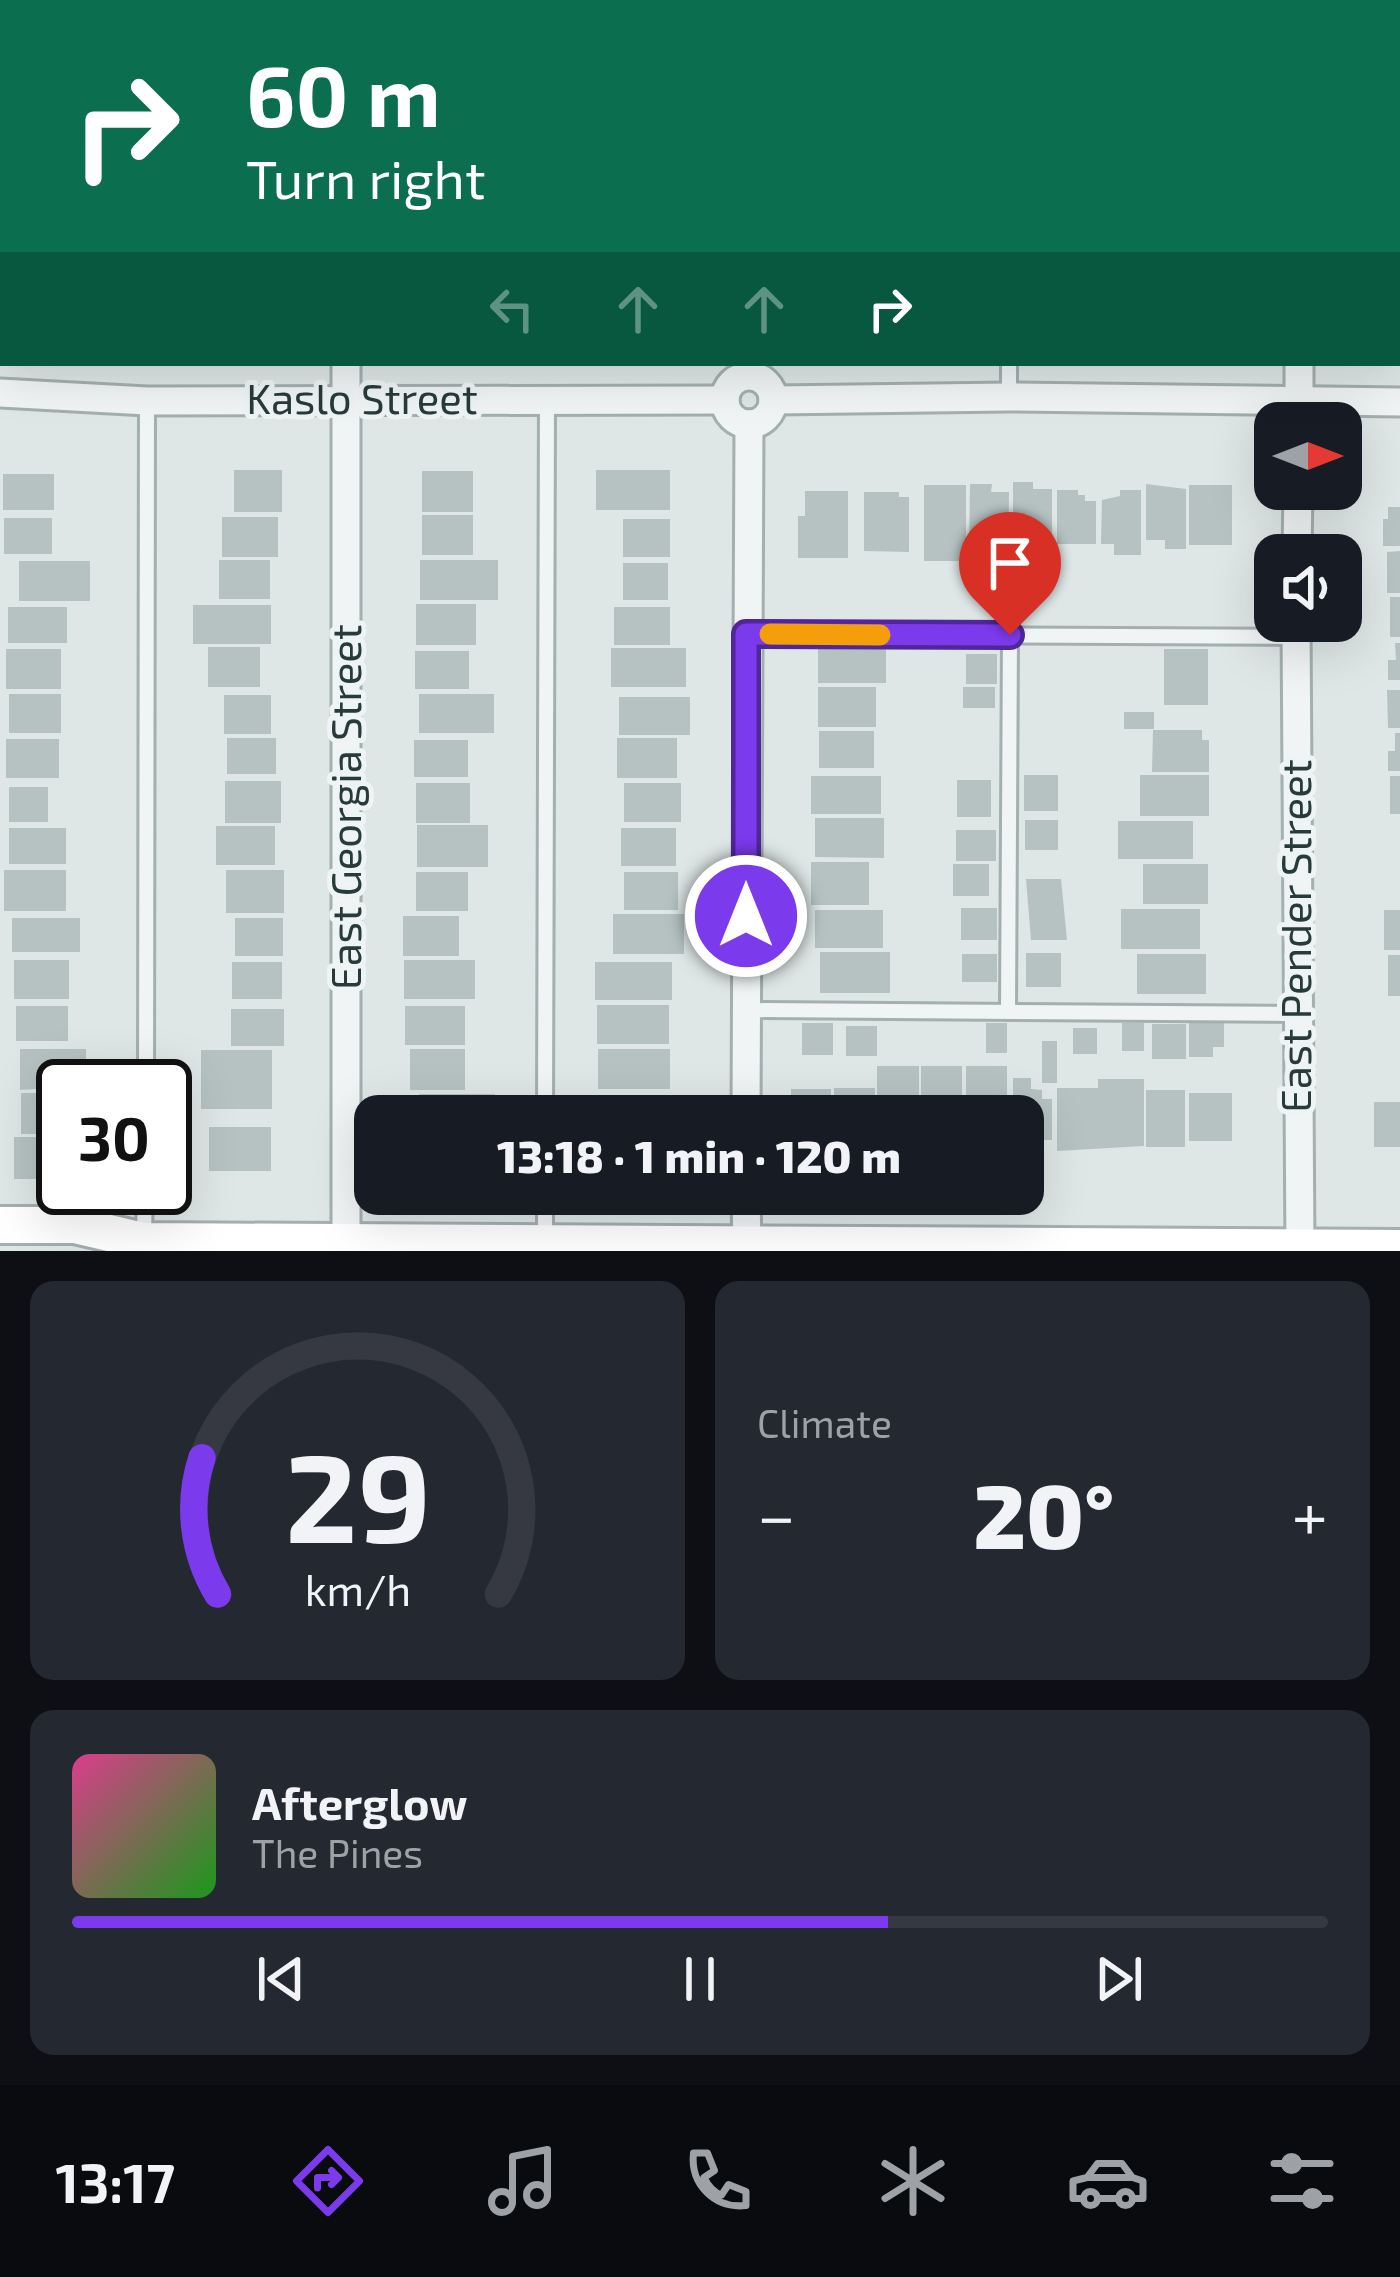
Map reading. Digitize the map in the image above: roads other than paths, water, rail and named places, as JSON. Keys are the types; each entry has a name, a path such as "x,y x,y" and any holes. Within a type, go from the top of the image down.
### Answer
{"street":[{"name":"East Georgia Street","path":"346,366 346,1247"},
{"path":"1299,402 1300,366"},
{"path":"749,369 768,386 773,400 763,419 748,424 729,414 724,400 735,380 749,369"},
{"name":"Kaslo Street","path":"0,392 147,401 724,400"},
{"path":"773,400 1010,397 1254,410"},
{"path":"1362,406 1400,402"},
{"path":"746,1095 748,424"},
{"name":"East Pender Street","path":"1296,642 1300,1250"},
{"path":"746,1215 747,1248"},
{"path":"0,1225 75,1225 143,1241 346,1247 1400,1247"},
{"path":"98,1251 143,1241"}],"lane":[{"path":"1010,366 1010,397"},
{"path":"545,1095 547,398"},
{"path":"146,1059 147,401"},
{"path":"746,634 1254,630"},
{"path":"1008,1012 1010,635"},
{"path":"746,1010 1296,1014"},
{"path":"143,1241 144,1215"},
{"path":"545,1215 545,1248"}]}
